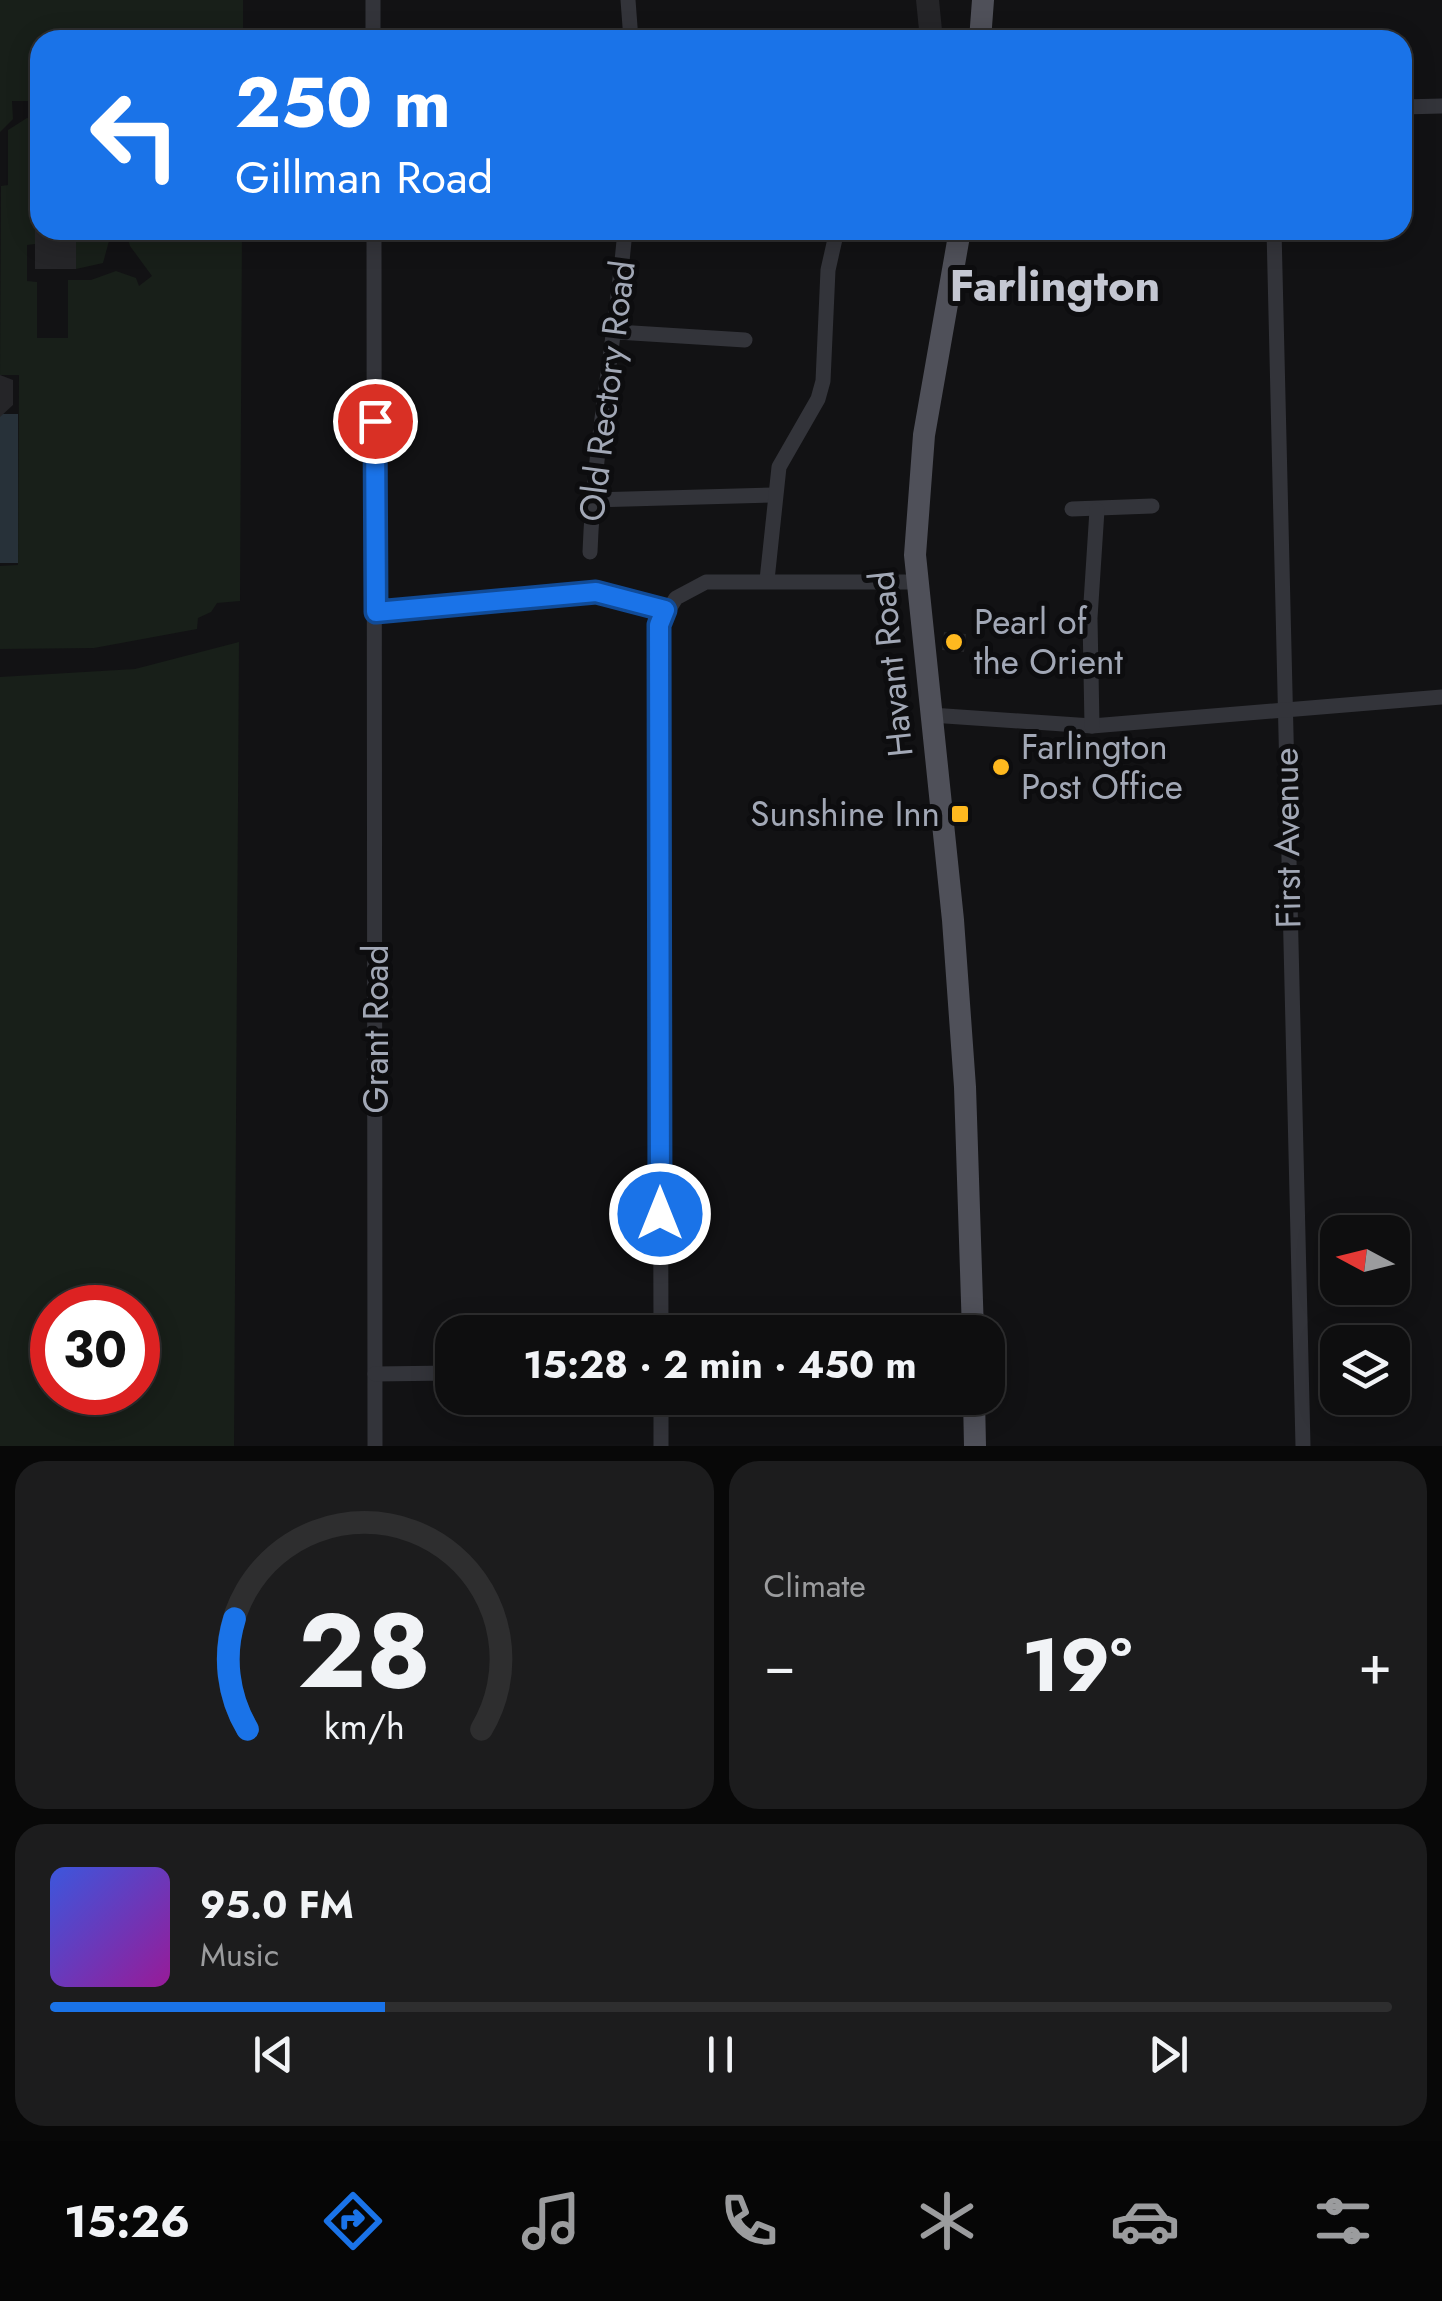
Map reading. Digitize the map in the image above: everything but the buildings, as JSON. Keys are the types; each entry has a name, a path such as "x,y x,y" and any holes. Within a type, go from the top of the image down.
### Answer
{"main road":[{"path":"981,30 983,0"},
{"name":"Havant Road","path":"958,240 924,435 915,515 916,582 966,1087 973,1315"},
{"path":"974,1415 975,1446"}],"street":[{"path":"373,0 373,30"},
{"path":"628,0 630,30"},
{"path":"1412,106 1442,106"},
{"name":"Grant Road","path":"374,240 374,1446"},
{"name":"Old Rectory Road","path":"590,552 592,500 617,332 625,240"},
{"path":"767,580 778,467 818,399 823,381 828,270 835,240"},
{"name":"First Avenue","path":"1274,240 1302,1446"},
{"path":"617,332 745,340"},
{"path":"592,500 774,495"},
{"path":"1072,508 1152,506"},
{"path":"1092,726 1090,618 1097,510"},
{"path":"661,1315 659,625 665,610 689,589 706,582 916,582"},
{"path":"376,612 596,592 665,610"},
{"path":"932,715 1092,726 1442,697"},
{"path":"375,1374 435,1373"},
{"path":"660,1446 661,1415"}],"shaded area":[{"path":"0,0 243,0 243,30 30,30 30,101 12,101 13,119 0,132"},
{"path":"30,118 30,240 35,240 35,244 27,245 27,281 37,282 37,338 68,338 68,280 91,280 116,271 136,278 139,286 152,276 128,240 242,240 240,601 217,603 211,612 198,618 197,629 94,648 0,649 0,566 18,565 19,375 0,375 1,186 8,185 8,130"},
{"path":"76,240 109,240 103,263 76,269"},
{"path":"0,414 18,414 18,563 0,563"},
{"path":"239,642 234,1446 0,1446 0,677 135,669"}],"place":[{"name":"Pearl of the Orient","path":"954,642"},
{"name":"Farlington Post Office","path":"1001,767"},
{"name":"Sunshine Inn","path":"960,814"}],"district":[{"name":"Farlington","path":"1055,285"}],"route":[{"path":"375,421 376,612 596,592 665,610 659,625 660,1214"}]}
